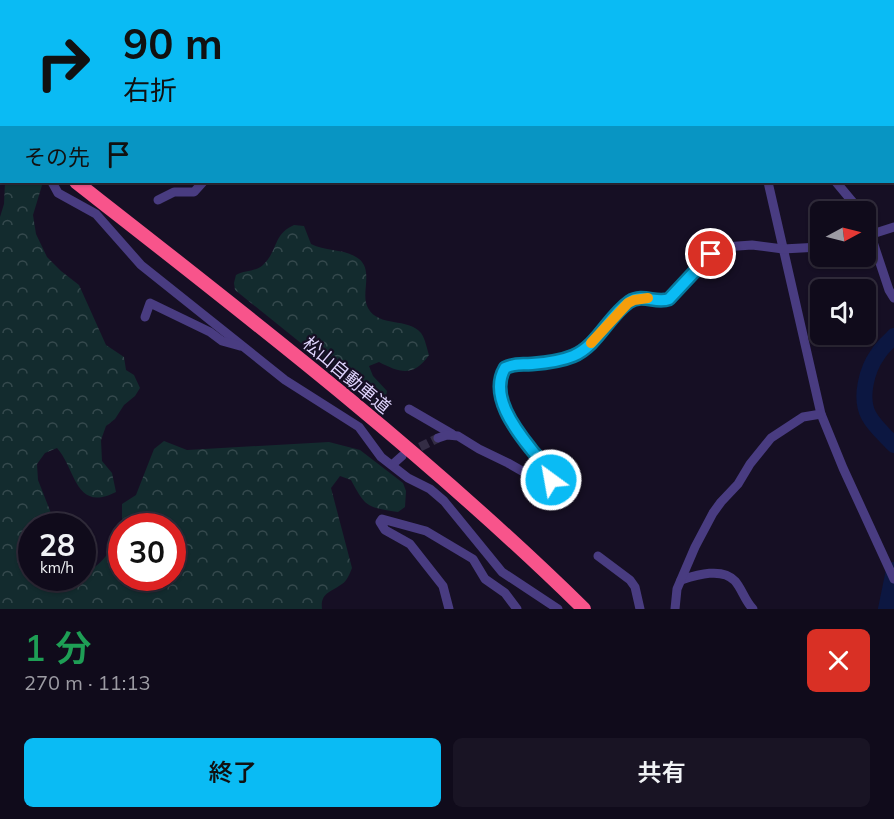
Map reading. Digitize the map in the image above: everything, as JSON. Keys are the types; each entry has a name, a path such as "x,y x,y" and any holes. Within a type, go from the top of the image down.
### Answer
{"highway":[{"name":"松山自動車道","path":"77,183 314,370 463,498 584,609"}],"street":[{"path":"53,183 58,193 96,214 141,265 285,380 359,427 381,457 408,478 437,494 502,572 558,609"},
{"path":"158,200 174,192 194,192 202,183"},
{"path":"768,183 821,414 894,579"},
{"path":"837,183 854,201"},
{"path":"876,233 894,227"},
{"path":"409,408 543,483 549,483 552,474 531,449 505,409 501,381 505,368 512,364 534,364 558,360 580,353 628,303 642,298 664,301 669,299 711,254 724,247 752,245 783,249 810,248"},
{"path":"876,256 894,298"},
{"path":"145,317 150,303 210,332 222,341 243,346"},
{"path":"675,609 677,589 713,513 738,484 771,438 803,417 821,414"},
{"path":"438,438 452,434"},
{"path":"392,465 402,456"},
{"path":"449,609 442,586 410,544 384,530 380,522 382,519 426,531 473,559 485,579 505,592 517,609"},
{"path":"598,556 630,580 635,587 640,609"},
{"path":"479,568 502,572"},
{"path":"681,580 704,574 727,575 734,580 753,609"}],"green space":[{"path":"5,183 43,183 33,215 36,234 47,257 79,285 106,345 124,357 126,370 134,375 140,388 115,419 106,426 101,440 102,461 112,473 116,492 102,497 92,497 84,493 57,448 45,453 37,464 38,480 51,513 18,513 18,591 96,591 96,566 108,553 108,591 186,591 186,513 122,513 122,504 136,495 154,449 164,441 187,450 329,442 360,450 403,483 406,491 405,507 398,512 368,505 351,480 340,476 331,488 352,568 344,583 325,596 322,609 0,609 0,217 4,204"},
{"path":"294,225 304,226 311,244 348,253 359,259 366,270 365,296 368,308 373,314 379,318 409,325 421,333 429,355 418,367 406,371 394,369 379,362 369,366 373,376 387,391 385,401 374,402 235,290 236,275 263,265 282,233"}],"waterway":[{"path":"894,336 874,360 865,392 866,409 869,416 894,445"},
{"path":"886,609 894,570"}],"tunnel":[{"path":"408,453 438,438"}],"slow traffic":[{"path":"591,343 628,303 648,298"}],"route":[{"path":"551,480 552,474 531,449 505,409 501,381 505,368 512,364 534,364 580,353 628,303 642,298 664,301 675,295 711,254"}]}
